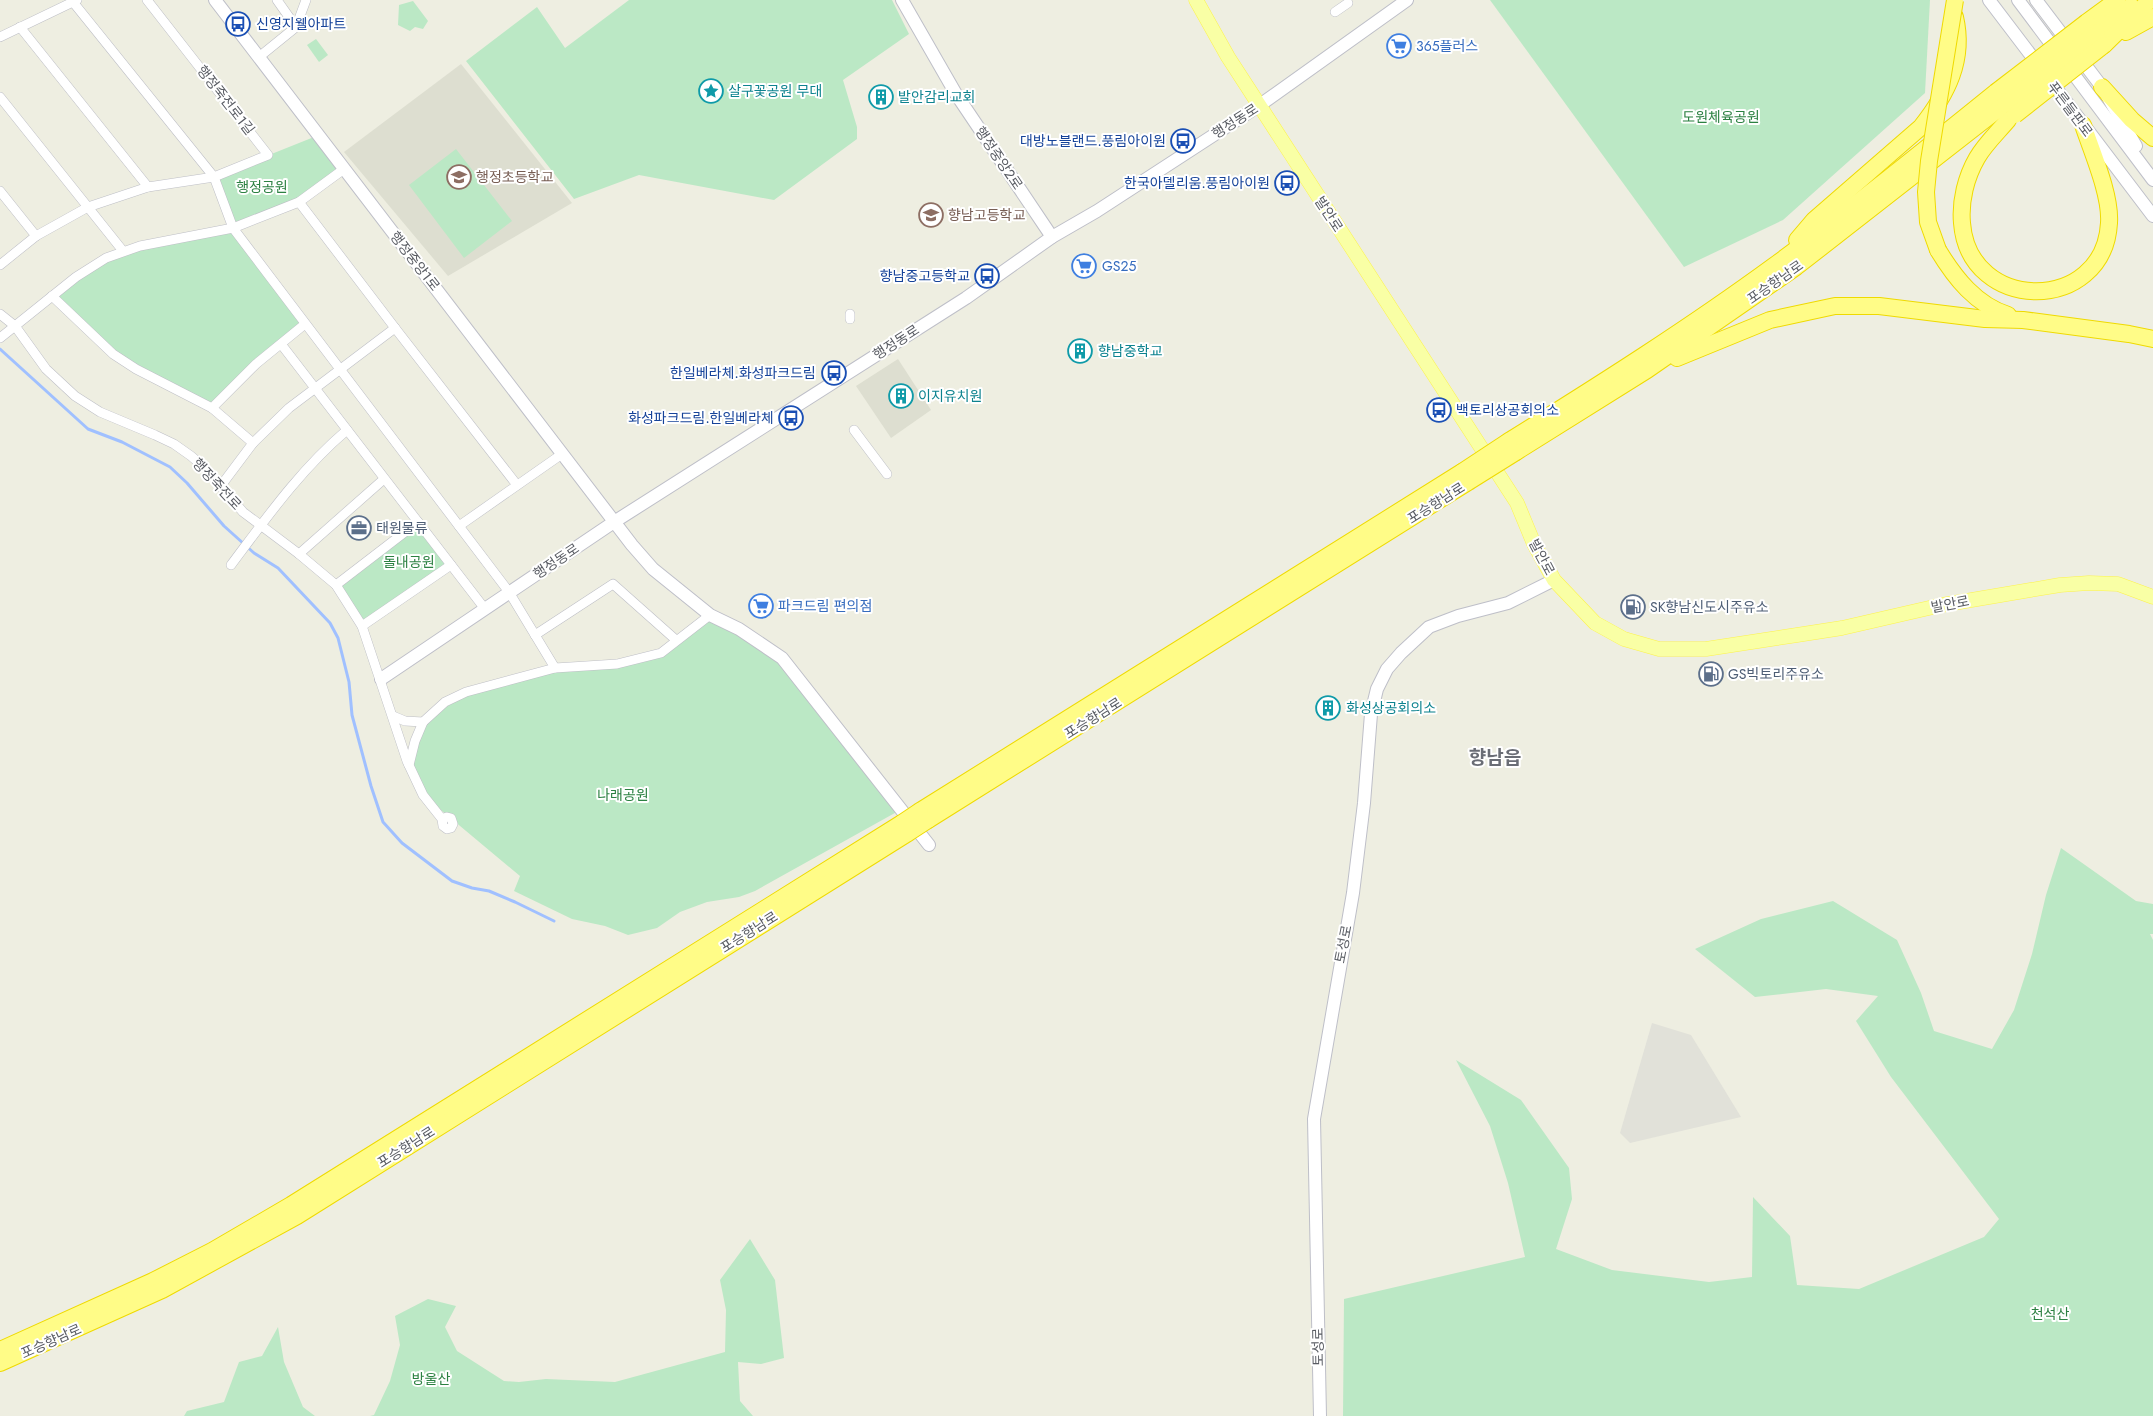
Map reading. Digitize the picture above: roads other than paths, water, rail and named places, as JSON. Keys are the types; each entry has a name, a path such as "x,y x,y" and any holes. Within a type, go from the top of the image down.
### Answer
{"highway":[{"path":"1774,266 1814,220 1920,127 1936,109 1948,88 1956,60 1957,24 1951,0"},
{"path":"1955,0 1926,192 1928,222 1938,250 1950,270 1967,290 1991,310 2023,320"},
{"path":"2096,33 2108,0"},
{"name":"포승향남로","path":"2096,33 2117,0"},
{"name":"포승향남로","path":"0,1363 59,1331 98,1314 291,1205 905,828 1513,447 1647,370 1796,267 1902,184 2006,108 2096,33 2140,0"},
{"path":"2083,125 2109,206 2110,224 2106,242 2099,258 2080,279 2064,288 2037,292 2007,287 1983,272 1972,258 1966,245 1963,231 1962,200 1967,179 1977,157 2006,108 2096,33 2150,0"},
{"path":"2096,33 2153,17"},
{"path":"2102,87 2132,120 2153,138"},
{"name":"포승향남로","path":"1513,447 1774,266 1854,206 2006,108"},
{"path":"1647,370 1770,320 1835,306 1880,306 1917,309 1985,319 2023,320 2130,334 2153,339"},
{"name":"포승향남로","path":"0,1350 59,1331"}],"main road":[{"name":"발안로","path":"1196,0 1228,57 1517,503 1534,544 1554,580 1595,623 1624,639 1659,650 1706,649 1842,628 1942,605 2060,585 2118,584 2153,596"}],"street":[{"name":"행정죽전로1길","path":"0,265 36,236 88,207 148,187 214,177 268,154 147,0"},
{"name":"행정중앙1로","path":"215,0 614,522 653,569 710,615 739,629 782,658 929,845"},
{"path":"277,0 296,28"},
{"path":"259,57 296,28 306,0"},
{"name":"행정중앙2로","path":"902,0 956,94 1052,237"},
{"name":"행정동로","path":"381,678 614,522 966,298 1052,237 1097,211 1260,105 1407,0"},
{"name":"푸른들판로","path":"1989,0 2153,216"},
{"name":"푸른들판로","path":"2018,0 2153,180"},
{"path":"2036,0 2102,87 2153,177"},
{"path":"0,37 75,1 214,177 233,228 509,592 555,668"},
{"path":"1335,12 1348,3"},
{"path":"20,27 148,187"},
{"path":"0,97 123,251"},
{"path":"0,338 91,266 123,251 140,246 233,228 299,202 344,169"},
{"path":"0,191 36,236"},
{"path":"299,202 517,485"},
{"path":"52,296 113,354 136,369 212,408 253,443"},
{"name":"행정죽전로","path":"0,314 15,326 46,369 75,396 100,412 174,444 205,468 243,512 299,554 336,585 362,626 409,766 424,795 442,819"},
{"path":"212,408 256,364 305,324"},
{"path":"220,486 253,443 289,408 339,368 395,328"},
{"path":"280,344 485,609"},
{"path":"231,565 307,467 347,430"},
{"path":"854,430 887,474"},
{"path":"459,526 562,454"},
{"path":"299,554 384,479"},
{"path":"336,585 418,522"},
{"path":"362,626 451,565"},
{"name":"토성로","path":"1320,1416 1314,1119 1353,893 1364,802 1371,714 1377,690 1387,669 1396,658 1429,627 1458,616 1508,603 1554,580"},
{"path":"535,635 613,584 676,640"},
{"path":"409,766 414,741 423,722 446,702 466,692 555,668 617,664 661,654 676,640 710,615"},
{"path":"393,716 405,721 423,722"}],"waterway":[{"path":"0,349 88,429 122,442 170,467 187,483 224,526 254,553 278,568 330,623 338,638 349,682 352,715 371,786 383,822 402,843 452,881 472,888 489,891 554,921"}],"place":[{"name":"신영지웰아파트","path":"238,24"},
{"name":"365플러스","path":"1399,46"},
{"name":"살구꽃공원 무대","path":"711,91"},
{"name":"발안감리교회","path":"881,97"},
{"name":"대방노블랜드.풍림아이원","path":"1183,141"},
{"name":"행정초등학교","path":"459,177"},
{"name":"한국아델리움.풍림아이원","path":"1287,183"},
{"name":"향남고등학교","path":"931,215"},
{"name":"GS25","path":"1084,266"},
{"name":"향남중고등학교","path":"987,276"},
{"name":"향남중학교","path":"1080,351"},
{"name":"한일베라체.화성파크드림","path":"834,373"},
{"name":"이지유치원","path":"901,396"},
{"name":"백토리상공회의소","path":"1439,410"},
{"name":"화성파크드림.한일베라체","path":"791,418"},
{"name":"태원물류","path":"359,528"},
{"name":"파크드림 편의점","path":"761,606"},
{"name":"SK향남신도시주유소","path":"1633,607"},
{"name":"GS빅토리주유소","path":"1711,674"},
{"name":"화성상공회의소","path":"1328,708"}],"district":[{"name":"향남읍","path":"1495,757"}],"park label":[{"name":"도원체육공원","path":"1721,117"},
{"name":"행정공원","path":"262,187"},
{"name":"돌내공원","path":"409,562"},
{"name":"나래공원","path":"623,795"},
{"name":"천석산","path":"2050,1314"},
{"name":"방울산","path":"431,1379"}]}
